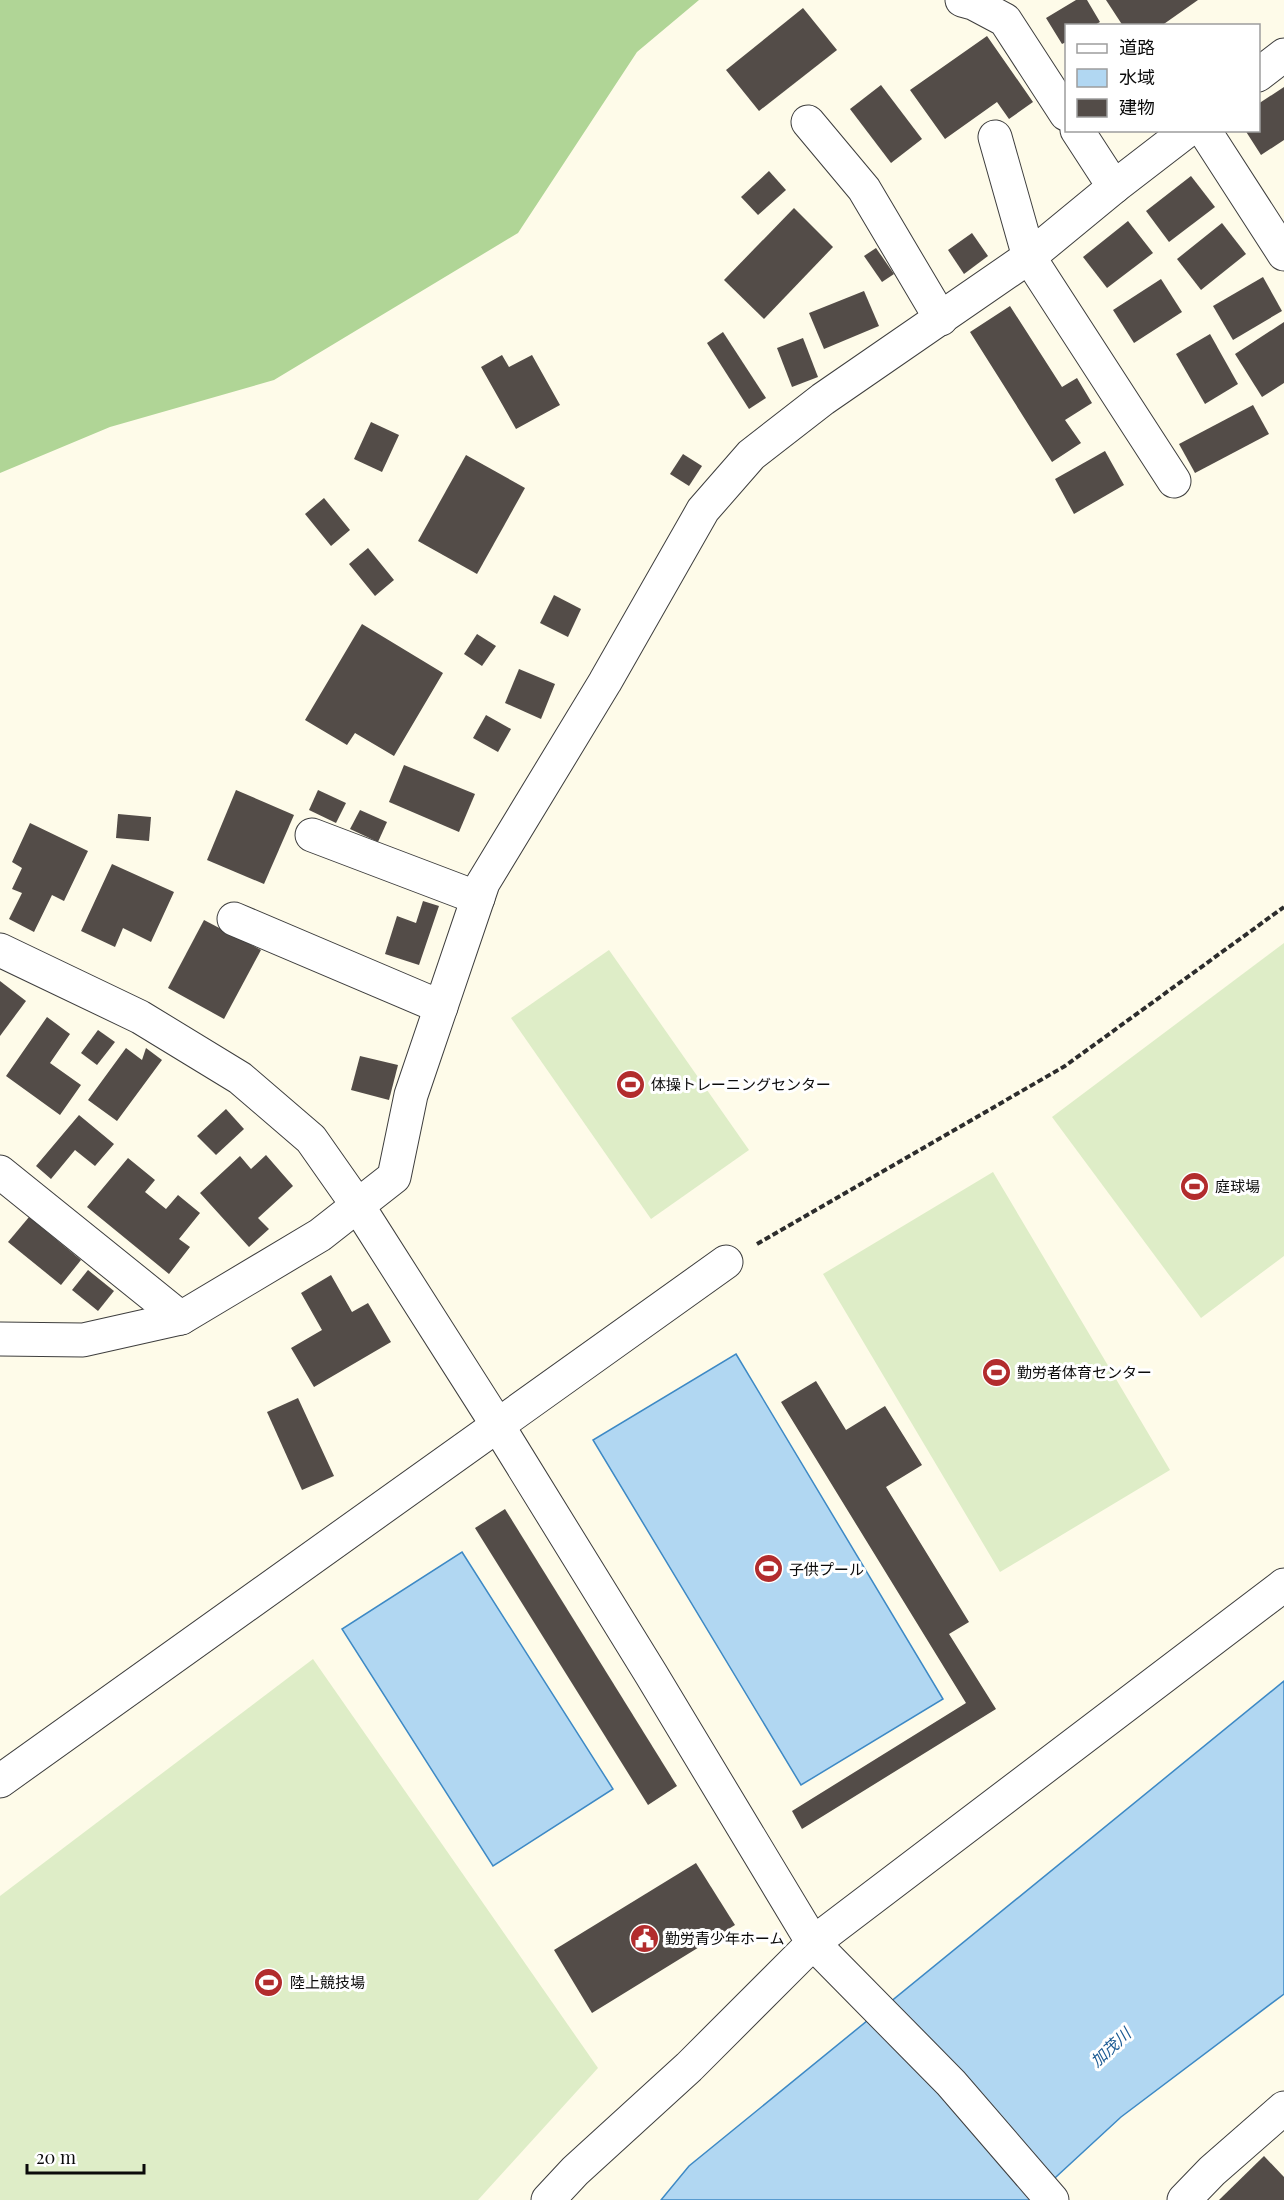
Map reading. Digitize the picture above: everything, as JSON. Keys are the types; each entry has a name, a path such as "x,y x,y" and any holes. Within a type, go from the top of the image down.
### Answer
{"street":[{"path":"962,0 973,3 1005,20 1065,112"},
{"path":"1260,73 1284,55"},
{"path":"808,122 864,189 941,319"},
{"path":"1078,132 1114,187"},
{"path":"0,1339 83,1340 181,1318 320,1235 394,1176 411,1095 483,884 605,682 703,510 751,454 823,399 1029,257 1185,132"},
{"path":"1205,132 1284,254"},
{"path":"995,137 1029,257 1174,481"},
{"path":"312,835 478,898"},
{"path":"234,919 441,1007"},
{"path":"0,950 140,1017 240,1078 310,1139 358,1206 498,1426 813,1943 951,2083 1052,2200"},
{"path":"0,1172 181,1318"},
{"path":"0,1781 726,1262"},
{"path":"548,2200 574,2171 689,2067 813,1943 1284,1585"},
{"path":"1184,2200 1212,2171 1284,2108"}],"path":[{"path":"726,1262 1065,1066 1284,907"}],"green space":[{"path":"0,0 699,0 637,52 518,233 274,380 110,427 0,473"},
{"name":"庭球場","path":"1284,943 1284,1256 1201,1318 1052,1117"},
{"name":"体操トレーニングセンター","path":"609,950 749,1150 651,1219 511,1018"},
{"name":"勤労者体育センター","path":"993,1172 1170,1470 1000,1572 823,1274"},
{"name":"陸上競技場","path":"313,1659 598,2068 478,2200 0,2200 0,1896"}],"water":[{"name":"子供プール","path":"736,1354 943,1699 801,1785 593,1440"},
{"path":"462,1552 613,1789 493,1866 342,1629"},
{"name":"加茂川","path":"1284,1681 1284,1994 1121,2117 1031,2200 661,2200 689,2166"}],"building":[{"path":"1076,0 1087,0 1100,22 1065,24 1065,42 1062,44 1046,18"},
{"path":"1106,0 1198,0 1164,24 1122,24"},
{"path":"803,8 837,50 759,111 726,70"},
{"path":"987,36 1033,102 1009,119 997,102 945,139 910,90"},
{"path":"881,85 922,139 891,163 850,109"},
{"path":"1284,87 1284,140 1261,155 1246,132 1260,132 1260,103"},
{"path":"769,171 786,190 758,215 741,197"},
{"path":"1191,176 1215,207 1169,242 1146,211"},
{"path":"794,208 833,247 764,319 724,280"},
{"path":"1128,221 1153,253 1107,288 1083,257"},
{"path":"1222,223 1246,254 1201,290 1177,259"},
{"path":"972,233 988,256 964,274 948,250"},
{"path":"876,248 894,274 882,282 864,256"},
{"path":"1263,277 1282,311 1233,340 1213,306"},
{"path":"1161,279 1182,312 1134,343 1113,310"},
{"path":"864,291 879,326 824,349 809,313"},
{"path":"1010,306 1062,387 1077,378 1092,403 1065,420 1081,443 1052,462 970,332"},
{"path":"1284,322 1284,383 1262,397 1235,354"},
{"path":"723,332 766,398 749,409 707,343"},
{"path":"1210,334 1238,384 1205,404 1176,354"},
{"path":"803,338 818,377 792,387 777,348"},
{"path":"502,355 509,367 532,355 560,405 516,429 481,367"},
{"path":"1253,405 1269,434 1195,473 1179,444"},
{"path":"371,422 399,435 382,472 354,459"},
{"path":"1105,451 1124,485 1074,514 1055,479"},
{"path":"683,454 702,466 689,486 670,474"},
{"path":"466,455 525,488 477,574 418,541"},
{"path":"324,498 350,530 331,546 305,514"},
{"path":"368,548 394,580 375,596 349,564"},
{"path":"554,595 581,609 568,637 540,623"},
{"path":"362,624 443,673 394,756 355,733 347,745 305,720"},
{"path":"477,634 496,646 482,666 464,654"},
{"path":"519,669 555,684 541,719 505,703"},
{"path":"486,715 511,729 498,752 473,738"},
{"path":"404,765 475,794 459,832 389,802"},
{"path":"236,790 294,815 264,884 207,860"},
{"path":"318,790 346,803 336,823 309,810"},
{"path":"360,810 387,822 378,842 350,829"},
{"path":"118,814 151,817 149,841 116,838"},
{"path":"30,823 88,851 64,901 52,895 34,932 9,919 22,893 12,889 22,868 12,862"},
{"path":"112,864 174,892 151,942 123,928 115,947 81,931"},
{"path":"423,901 439,906 419,965 385,954 397,916 416,923"},
{"path":"204,920 261,950 224,1019 168,988"},
{"path":"0,981 26,1001 0,1036"},
{"path":"47,1017 70,1034 50,1063 81,1085 60,1115 6,1076"},
{"path":"98,1030 115,1042 97,1065 81,1053"},
{"path":"126,1048 142,1060 146,1048 162,1060 117,1121 88,1100"},
{"path":"360,1056 398,1065 389,1100 351,1090"},
{"path":"226,1109 244,1129 216,1155 197,1136"},
{"path":"79,1115 114,1144 95,1166 75,1150 51,1179 36,1166"},
{"path":"266,1155 293,1186 258,1218 269,1229 249,1247 200,1193 240,1156 251,1169"},
{"path":"128,1158 155,1180 145,1192 166,1209 178,1195 200,1213 179,1239 190,1247 169,1274 87,1207"},
{"path":"29,1217 81,1260 61,1285 8,1242"},
{"path":"88,1270 114,1291 98,1311 72,1290"},
{"path":"331,1275 352,1312 368,1303 391,1342 314,1387 291,1348 322,1330 301,1293"},
{"path":"816,1381 846,1430 885,1406 922,1465 886,1487 969,1622 949,1634 996,1709 802,1829 792,1811 966,1703 781,1402"},
{"path":"298,1398 334,1476 302,1490 267,1412"},
{"path":"505,1509 677,1786 648,1805 475,1528"},
{"name":"勤労青少年ホーム","path":"696,1863 735,1925 592,2013 554,1950"},
{"path":"1264,2156 1284,2177 1284,2200 1219,2200"}],"place":[{"name":"体操トレーニングセンター","path":"630,1084"},
{"name":"庭球場","path":"1194,1186"},
{"name":"勤労者体育センター","path":"996,1372"},
{"name":"子供プール","path":"768,1569"},
{"name":"勤労青少年ホーム","path":"644,1938"},
{"name":"陸上競技場","path":"269,1982"}]}
